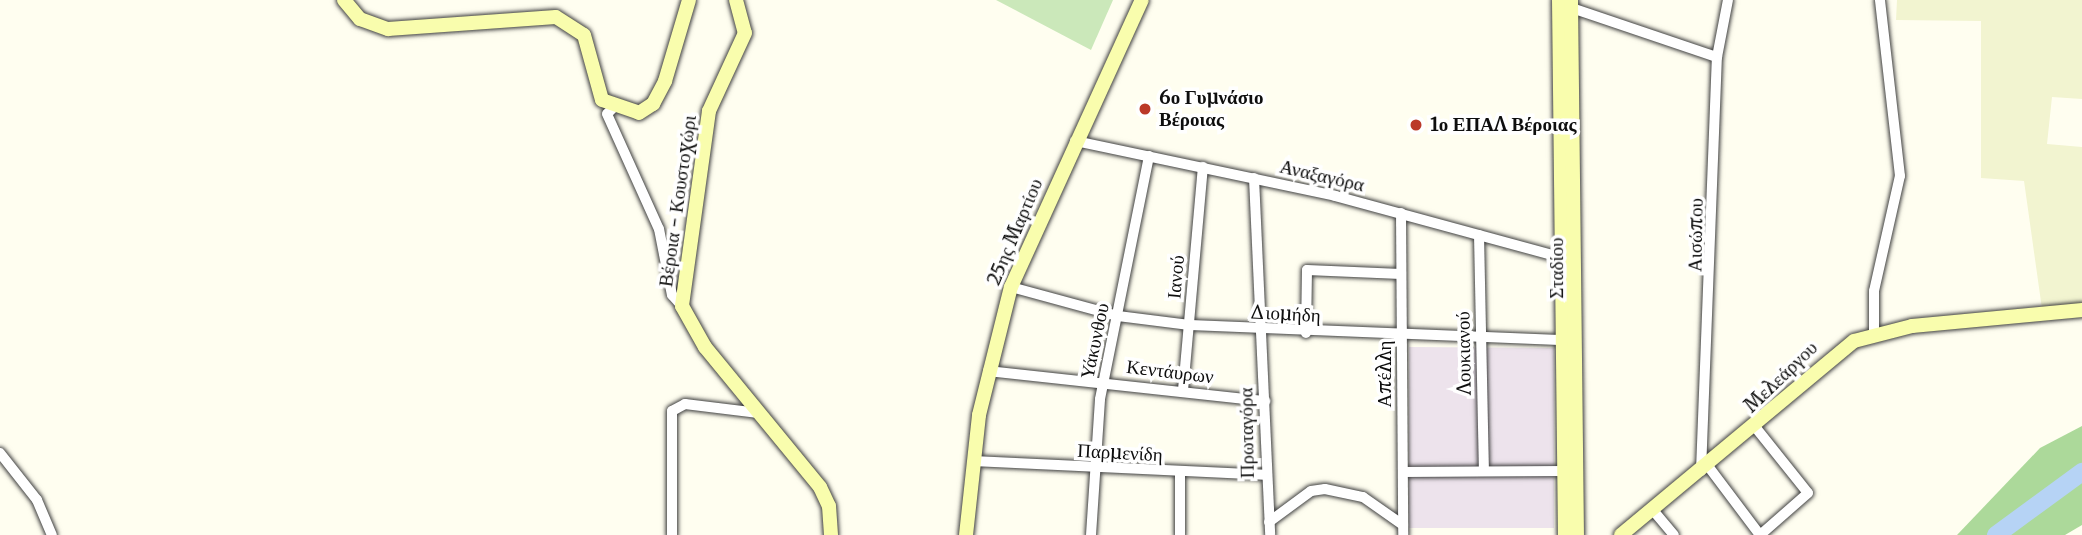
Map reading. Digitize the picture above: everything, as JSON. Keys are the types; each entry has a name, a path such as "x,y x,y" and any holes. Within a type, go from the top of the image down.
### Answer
{"street":[{"path":"344,0 360,19 388,29 556,17 584,35 599,93 613,108 607,114 659,229 673,295 682,306"},
{"name":"Βέροια - Κουστοχώρι","path":"613,108 639,113 653,104 689,0"},
{"name":"Βέροια - Κουστοχώρι","path":"736,0 745,33 709,111 682,306 686,321 826,497 831,535"},
{"name":"25ης Μαρτίου","path":"966,535 973,461 988,371 1011,287 1075,141 1142,0"},
{"name":"Αισώπου","path":"1705,469 1717,57 1728,0"},
{"path":"1874,331 1874,290 1900,176 1880,0"},
{"path":"1564,2 1717,57"},
{"name":"Σταδίου","path":"1564,2 1559,257 1565,535"},
{"name":"Σταδίου","path":"1564,2 1577,535"},
{"name":"Αναξαγόρα","path":"1075,141 1254,178 1401,213 1559,257"},
{"name":"Υάκυνθου","path":"1091,535 1104,382 1149,156"},
{"name":"Ιανού","path":"1183,390 1203,167"},
{"name":"Πρωταγόρα","path":"1254,178 1265,401 1265,475 1270,535"},
{"name":"Απέλλη","path":"1401,213 1403,530"},
{"name":"Λουκιανού","path":"1479,235 1484,471"},
{"path":"1306,333 1307,270 1401,274"},
{"name":"Διομήδη","path":"1011,287 1118,316 1189,325 1403,338 1561,340"},
{"name":"Μελεάργου","path":"1621,535 1756,428 1831,355 1874,331 2082,310"},
{"name":"Κεντάυρων","path":"988,371 1183,390 1265,401"},
{"path":"672,535 672,411 685,404 758,413"},
{"path":"1705,469 1760,535 1808,493 1756,428"},
{"path":"0,453 37,500 52,535"},
{"name":"Παρμενίδη","path":"973,461 1095,469 1265,475"},
{"path":"1403,472 1564,471"},
{"path":"1180,473 1180,535"},
{"path":"1269,522 1311,491 1325,488 1363,497 1403,530"},
{"path":"1652,509 1674,535"}],"shaded area":[{"path":"1409,347 1554,348 1554,528 1409,528"}],"green space":[{"path":"996,0 1113,0 1091,50"},
{"path":"1897,0 2082,0 2082,99 2052,97 2047,144 2082,147 2082,304 2042,309 2024,181 1981,178 1981,21 1896,20"},
{"path":"2082,426 2082,525 2065,535 1957,535 2040,448"}],"waterway":[{"path":"1996,535 2082,472"}],"place":[{"name":"6ο Γυμνάσιο Βέροιας","path":"1145,109"},
{"name":"1ο ΕΠΑΛ Βέροιας","path":"1416,125"}]}
